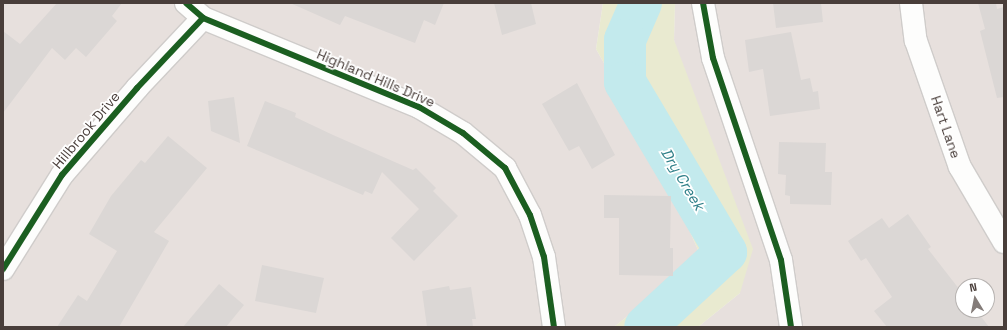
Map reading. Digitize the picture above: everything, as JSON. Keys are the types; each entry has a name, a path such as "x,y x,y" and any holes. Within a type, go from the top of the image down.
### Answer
{"street":[{"name":"Highland Hills Drive","path":"186,3 203,18 419,107 463,133 505,168 530,215 544,257 554,327"},
{"path":"703,3 713,58 781,260 791,327"},
{"name":"Hart Lane","path":"911,3 916,41 960,167 1004,242"},
{"name":"Hillbrook Drive","path":"3,269 62,175 137,88 203,18"}],"shaded area":[{"path":"3,3 603,3 596,49 658,158 701,257 614,327 3,327"},
{"path":"675,3 1004,3 1004,327 698,327 740,293 674,40"}],"green space":[{"path":"603,3 675,3 674,40 753,249 740,293 698,327 614,327 701,257 658,158 596,49"}],"building":[{"path":"57,3 122,3 112,16 117,21 86,57 76,48 65,60 52,48 3,113 3,31 20,44"},
{"path":"290,3 444,3 435,25 424,20 415,43 345,16 340,25"},
{"path":"494,3 531,3 536,24 502,35"},
{"path":"773,3 821,3 823,22 776,28"},
{"path":"978,3 996,3 997,9 1004,7 1004,97 997,98 980,31 985,29"},
{"path":"791,32 801,80 810,78 813,92 818,91 820,109 770,116 763,69 749,72 745,40"},
{"path":"577,83 615,155 592,169 579,146 569,151 542,104"},
{"path":"234,97 240,143 211,131 208,101"},
{"path":"265,101 296,113 295,117 333,135 413,170 416,168 436,188 433,191 458,216 414,261 391,238 419,209 382,172 372,194 365,191 363,195 247,146"},
{"path":"168,136 207,168 154,232 169,241 119,327 57,327 78,295 87,301 117,251 89,234 111,196 141,160 145,163"},
{"path":"779,142 826,143 825,172 832,172 831,205 790,204 790,196 785,195 786,175 778,174"},
{"path":"604,195 671,196 670,248 673,248 673,276 619,275 619,218 604,218"},
{"path":"908,214 931,247 928,249 955,284 955,318 982,318 989,327 887,327 874,311 892,297 866,258 861,261 848,241 882,218 889,228"},
{"path":"262,265 324,278 316,313 255,301"},
{"path":"219,284 244,305 226,327 183,327"},
{"path":"449,286 450,290 471,287 476,319 472,319 473,327 427,327 422,291"}],"waterway":[{"name":"Dry Creek","path":"641,3 625,40 625,82 726,252 645,327"}],"cycle path":[{"path":"186,3 203,18 419,107 463,133 505,168 530,215 544,257 554,327"},
{"path":"703,3 713,58 781,260 791,327"},
{"path":"3,269 62,175 137,88 203,18"}]}
